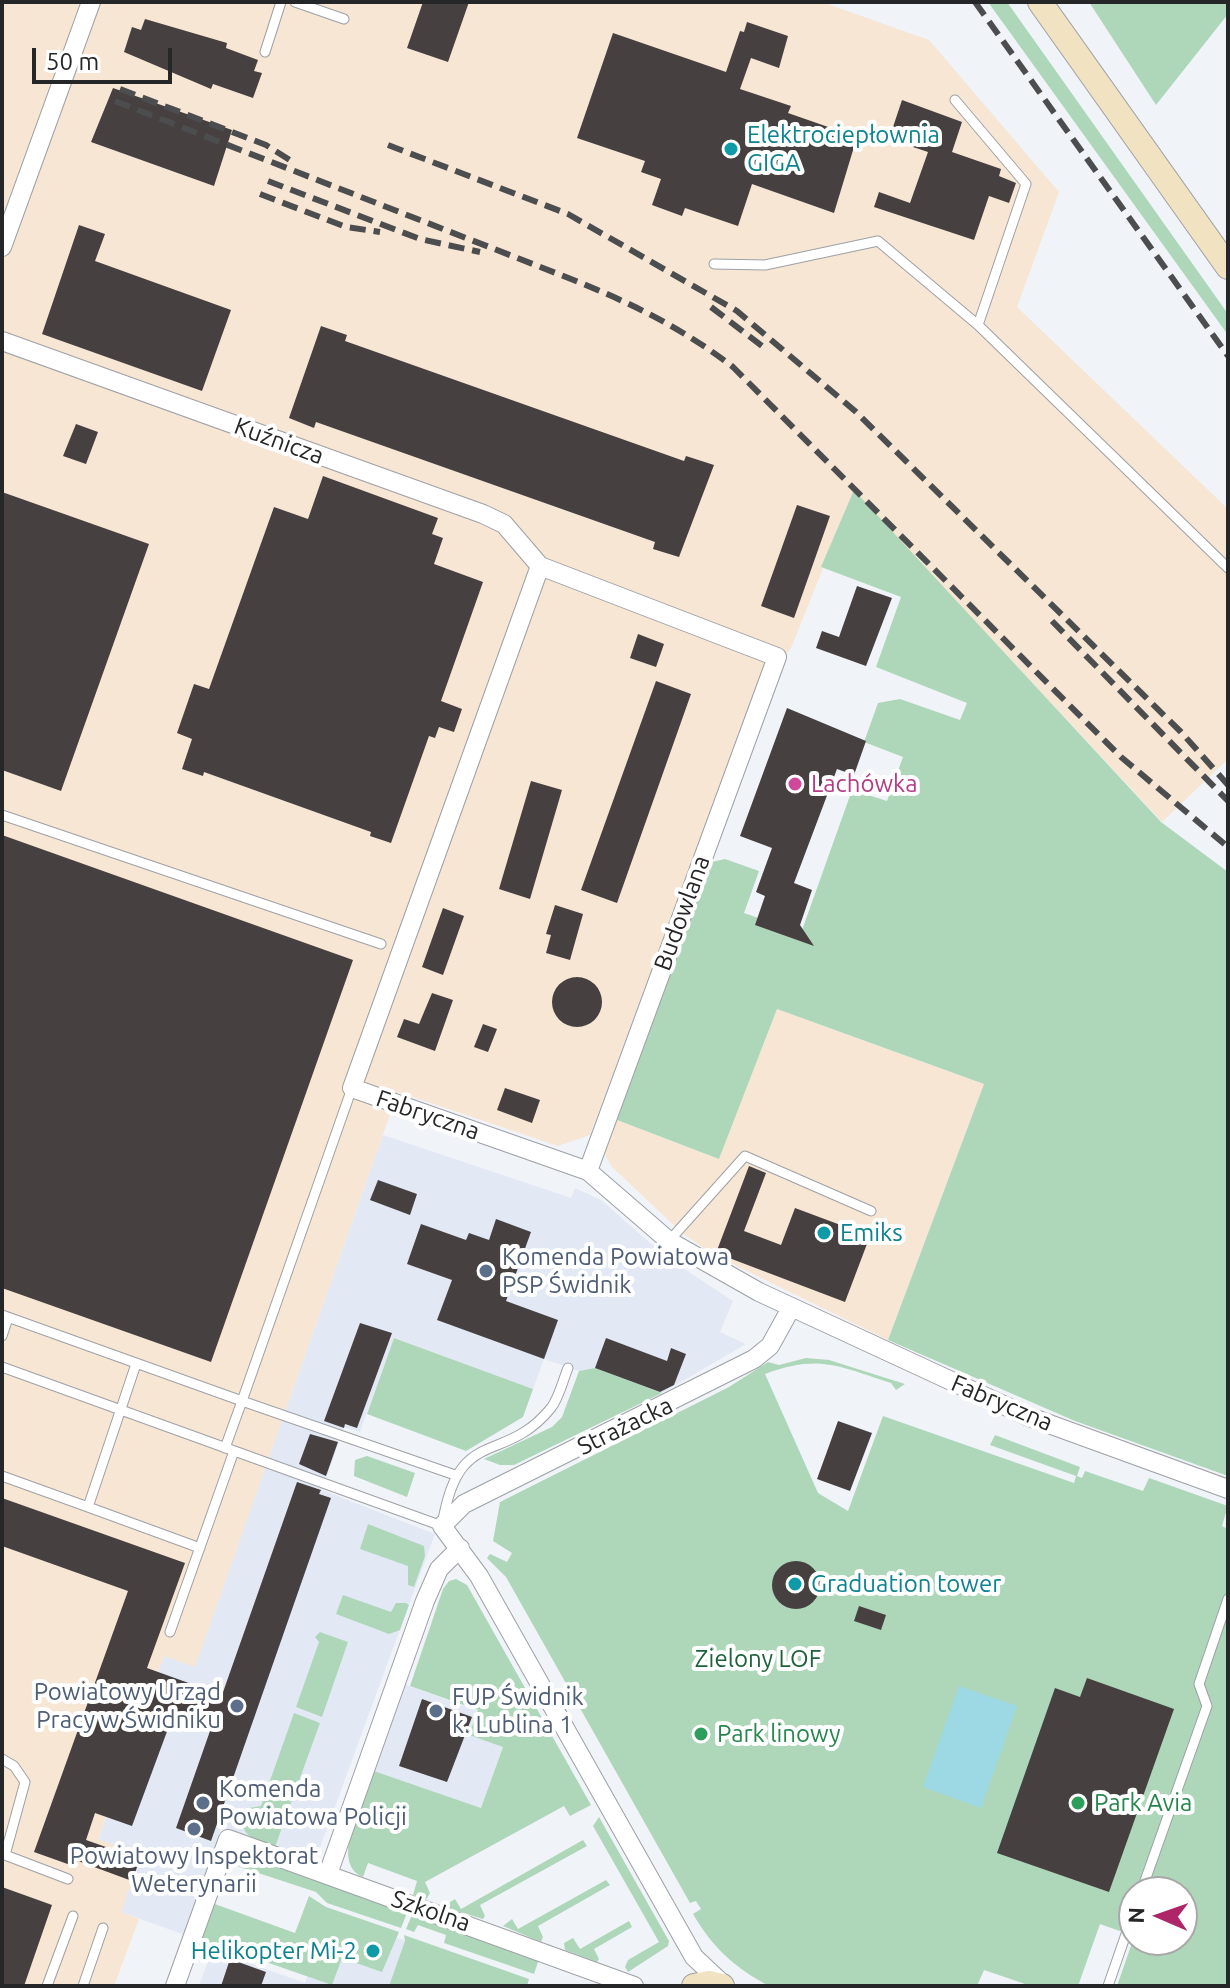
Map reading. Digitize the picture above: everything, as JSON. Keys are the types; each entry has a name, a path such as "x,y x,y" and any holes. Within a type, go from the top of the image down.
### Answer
{"main road":[{"path":"1040,2 1228,267"},
{"path":"692,1986 709,1983 724,1986"}],"street":[{"path":"2,247 91,2"},
{"name":"Kuźnicza","path":"2,341 483,514 504,524 540,566"},
{"name":"Budowlana","path":"540,566 777,657 588,1171"},
{"name":"Fabryczna","path":"540,566 352,1088 588,1171 669,1241 707,1266 791,1308 1027,1416 1228,1489"},
{"name":"Strażacka","path":"442,1526 464,1504 754,1359 770,1346 791,1308"},
{"path":"442,1526 460,1548 694,1957 724,1986"},
{"path":"328,1874 430,1589 443,1564 460,1548"},
{"name":"Szkolna","path":"175,1986 228,1839 634,1986"},
{"path":"692,1986 694,1957"}],"lane":[{"path":"265,52 281,2"},
{"path":"295,2 344,19"},
{"path":"955,100 1026,184 978,325"},
{"path":"714,264 765,265 878,241 978,325 1228,568"},
{"path":"2,815 381,944"},
{"path":"170,1632 200,1548 242,1401 352,1088"},
{"path":"669,1241 745,1156 871,1211"},
{"path":"2,1336 5,1316 455,1475"},
{"path":"88,1507 136,1364"},
{"path":"2,1367 442,1526 447,1492 464,1462 533,1425 553,1407 568,1368"},
{"path":"2,1476 200,1548"},
{"path":"1147,1876 1207,1706 1199,1684 1228,1599"},
{"path":"2,1759 14,1766 25,1782 3,1856 68,1879"},
{"path":"47,1986 73,1916"},
{"path":"83,1986 103,1928"},
{"path":"1108,1986 1118,1956"}],"shaded area":[{"path":"2,2 822,2 929,40 1059,192 1017,307 1228,509 1228,759 1162,822 854,491 791,648 752,700 590,1135 558,1146 398,1092 195,1667 164,1656 98,1839 141,1855 121,1912 139,1919 114,1986 2,1986"},
{"path":"777,1009 984,1084 888,1340 712,1254 680,1231 611,1166 605,1154 617,1120 719,1159"},
{"path":"383,1135 571,1198 575,1188 601,1200 666,1257 733,1301 720,1332 746,1344 662,1393 595,1368 579,1371 544,1359 533,1389 394,1338 360,1432 344,1427 322,1490 435,1534 315,1861 221,1828 185,1935 121,1912 98,1840 164,1656 195,1666"},
{"path":"404,1684 478,1711 503,1747 481,1808 374,1771"},
{"path":"330,1914 532,1986 199,1986 212,1950 305,1983"}],"green space":[{"path":"988,2 1007,2 1228,314 1228,335"},
{"path":"1089,2 1228,2 1228,14 1156,105"},
{"path":"854,490 1161,822 1228,872 1228,1476 1075,1421 888,1340 984,1084 777,1009 719,1159 617,1120 712,862 725,859 759,871 744,913 801,933 852,790 887,801 903,757 864,742 878,703 900,699 960,720 967,703 876,667 901,597 821,567"},
{"path":"394,1338 533,1389 523,1417 466,1451 367,1414"},
{"name":"Zielony LOF","path":"806,1358 829,1360 905,1384 896,1390 891,1383 815,1364 765,1374 818,1493 848,1511 883,1416 1074,1483 1076,1476 990,1445 995,1435 1080,1467 1077,1476 1082,1478 1085,1471 1143,1491 1149,1478 1228,1506 1222,1526 1228,1529 1228,1986 1117,1986 1127,1956 1198,1956 1198,1876 1118,1876 1118,1930 1100,1924 1078,1986 1031,1986 984,1970 977,1986 769,1986 725,1956 700,1926 693,1914 701,1909 696,1901 690,1903 506,1577 487,1558 490,1554 507,1562 512,1553 493,1541 500,1502 729,1387 768,1362 779,1365"},
{"path":"595,1368 662,1393 514,1465 500,1465 484,1459 552,1427 562,1417 579,1371"},
{"path":"367,1456 415,1473 407,1497 354,1476 355,1460"},
{"path":"368,1524 424,1546 425,1556 414,1587 408,1585 408,1566 360,1549"},
{"path":"456,1579 467,1585 591,1805 570,1816 564,1806 425,1882 430,1893 426,1900 413,1895 417,1881 368,1863 363,1877 353,1869 349,1844 357,1812 374,1771 481,1808 503,1747 469,1735 478,1710 410,1686 443,1589 449,1581"},
{"path":"343,1595 391,1612 396,1603 406,1603 409,1605 400,1630 389,1634 336,1614"},
{"path":"320,1632 348,1642 322,1717 296,1707 319,1642 315,1637"},
{"path":"294,1713 320,1723 275,1847 247,1833 242,1816 249,1808 261,1806"},
{"path":"599,1817 669,1941 668,1946 628,1972 625,1967 628,1960 659,1942 593,1826"},
{"path":"583,1840 587,1846 480,1905 485,1916 483,1919 450,1909 447,1904 455,1899 461,1909"},
{"path":"249,1861 262,1862 407,1913 401,1928 327,1903 316,1892 237,1866"},
{"path":"606,1880 610,1885 538,1926 543,1937 541,1942 503,1926 512,1919 518,1929"},
{"path":"309,1896 326,1907 399,1932 382,1972 342,1958 332,1985 200,1939 212,1903 295,1933"},
{"path":"412,1915 539,1959 534,1974 444,1943 446,1935 418,1925 414,1932 406,1929"},
{"path":"629,1921 632,1927 594,1949 599,1959 597,1962 565,1950 564,1943 573,1938 580,1949"},
{"path":"404,1935 529,1979 527,1986 389,1986 405,1941"}],"water":[{"path":"959,1686 1017,1706 981,1808 923,1787"}],"building":[{"path":"423,2 469,2 448,62 407,48"},
{"path":"145,19 227,43 226,48 258,60 254,71 262,73 253,98 213,84 211,89 124,52 132,27 141,30"},
{"name":"Elektrociepłownia GIGA","path":"747,22 788,36 779,68 751,58 740,89 791,106 788,113 857,137 834,213 752,184 738,226 685,208 682,216 652,205 661,179 641,172 645,161 577,138 613,33 726,72 740,31 744,32"},
{"path":"113,88 232,130 214,186 91,142"},
{"path":"902,100 962,122 952,152 1001,169 999,176 1016,183 1009,203 989,196 974,240 874,207 879,192 910,203 928,152 889,139"},
{"path":"79,225 105,234 95,261 231,310 202,391 42,334"},
{"path":"321,326 347,335 345,341 684,461 686,456 714,465 679,557 653,549 655,542 316,422 314,428 289,418"},
{"path":"76,424 98,432 86,464 63,456"},
{"path":"323,476 438,518 432,534 443,538 434,564 483,582 441,701 462,709 454,732 439,727 435,738 429,736 391,843 370,836 371,832 204,772 203,776 182,769 192,739 177,733 194,684 209,689 274,507 308,519"},
{"path":"2,492 149,544 61,791 2,770"},
{"path":"797,505 830,516 794,618 761,606"},
{"path":"857,586 892,598 866,666 816,648 822,631 839,637"},
{"path":"638,634 664,644 656,667 630,658"},
{"path":"656,681 691,694 617,903 581,890"},
{"name":"Lachówka","path":"787,708 866,741 854,775 837,769 794,883 812,890 800,925 814,946 755,925 765,896 756,892 772,848 740,836"},
{"path":"531,781 562,790 530,899 499,889"},
{"path":"2,835 353,960 211,1362 2,1288"},
{"path":"555,905 583,914 570,960 546,953 551,935 546,934"},
{"path":"443,908 464,916 443,975 422,967"},
{"path":"577,977 594,985 602,1002 594,1019 577,1027 560,1019 552,1002 560,985"},
{"path":"432,993 453,1000 435,1051 397,1037 404,1019 419,1024"},
{"path":"483,1024 497,1029 488,1052 474,1047"},
{"path":"505,1088 540,1100 532,1123 497,1110"},
{"name":"Emiks","path":"749,1166 766,1173 744,1231 781,1245 795,1208 870,1236 845,1302 716,1253"},
{"path":"378,1180 417,1194 410,1215 370,1200"},
{"name":"Komenda Powiatowa PSP Świdnik","path":"496,1219 531,1232 506,1301 558,1320 544,1359 437,1320 452,1280 407,1264 421,1224 466,1240 469,1233 489,1240"},
{"path":"360,1323 392,1333 357,1428 345,1424 344,1428 324,1421"},
{"path":"606,1338 667,1361 671,1348 686,1354 674,1385 660,1392 595,1368"},
{"path":"838,1421 872,1433 850,1491 817,1479"},
{"path":"310,1434 338,1442 326,1476 299,1464"},
{"path":"297,1482 321,1490 319,1494 331,1498 211,1841 176,1828 210,1731 172,1718 132,1826 95,1813 86,1840 140,1859 132,1881 78,1861 76,1867 34,1852 128,1591 2,1546 2,1498 185,1563 147,1668 222,1695"},
{"path":"796,1561 813,1568 820,1585 813,1602 796,1609 779,1602 772,1585 779,1568"},
{"path":"859,1606 886,1615 881,1630 854,1621"},
{"name":"Park Avia","path":"1087,1678 1174,1709 1109,1892 997,1853 1055,1688 1080,1697"},
{"path":"422,1699 472,1717 447,1782 399,1766"},
{"path":"2,1887 52,1905 24,1986 2,1986"},
{"path":"230,1959 266,1972 261,1986 221,1986"}],"railway":[{"path":"975,2 1228,356"},
{"path":"120,89 266,145 293,162"},
{"path":"115,101 589,286 632,305 694,339 733,367 1121,757 1228,847"},
{"path":"388,145 568,214 737,311 855,411 1181,732 1228,785"},
{"path":"268,181 420,239 480,252"},
{"path":"260,194 346,227 380,232"},
{"path":"711,307 762,346"},
{"path":"1052,621 1228,801"}],"place":[{"name":"Elektrociepłownia GIGA","path":"731,149"},
{"name":"Lachówka","path":"795,784"},
{"name":"Emiks","path":"824,1233"},
{"name":"Komenda Powiatowa PSP Świdnik","path":"486,1271"},
{"name":"Graduation tower","path":"795,1584"},
{"name":"Powiatowy Urząd Pracy w Świdniku","path":"237,1706"},
{"name":"FUP Świdnik k. Lublina 1","path":"436,1711"},
{"name":"Park linowy","path":"701,1734"},
{"name":"Komenda Powiatowa Policji","path":"203,1803"},
{"name":"Park Avia","path":"1078,1803"},
{"name":"Powiatowy Inspektorat Weterynarii","path":"194,1829"},
{"name":"Helikopter Mi-2","path":"373,1951"}]}
